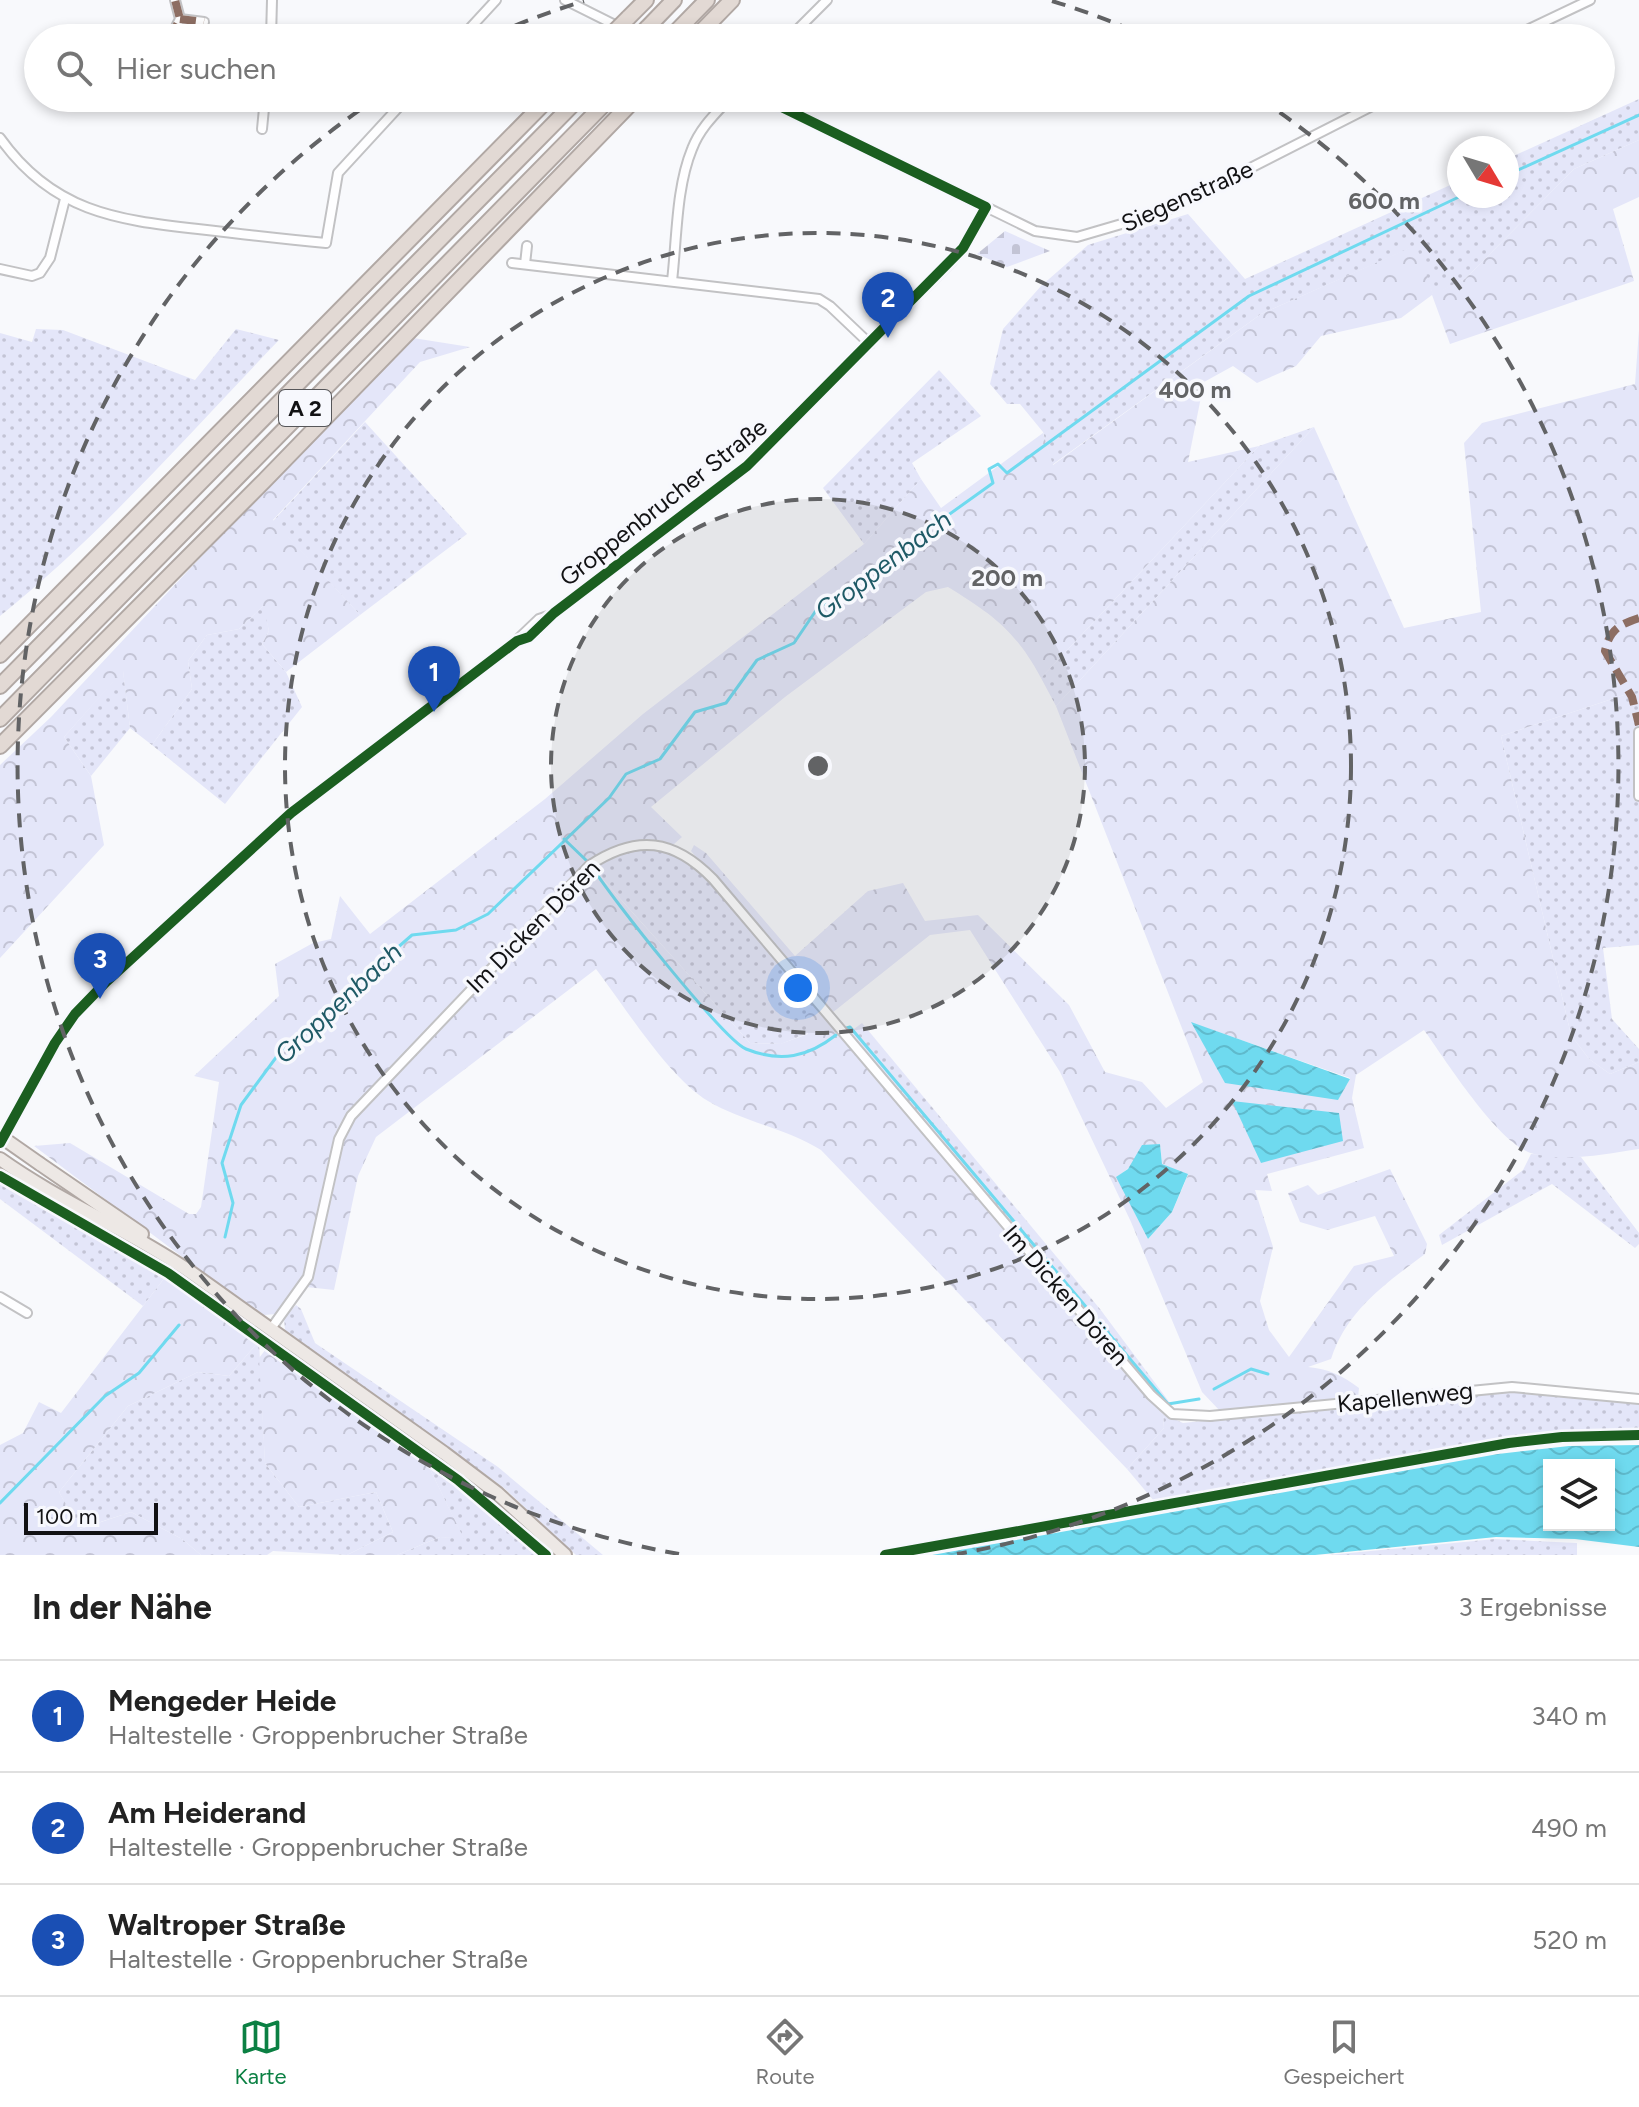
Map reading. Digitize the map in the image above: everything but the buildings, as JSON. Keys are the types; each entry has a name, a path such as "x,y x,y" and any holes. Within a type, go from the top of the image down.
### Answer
{"highway":[{"path":"622,24 646,0"},
{"path":"652,24 674,0"},
{"path":"684,24 707,0"},
{"path":"709,24 732,0"},
{"path":"0,655 535,112"},
{"name":"A 2","path":"0,686 565,112"},
{"name":"A 2","path":"0,719 596,112"},
{"path":"0,746 253,492 622,112"},
{"path":"0,643 42,612"}],"main road":[{"path":"0,1136 146,1237 162,1252"},
{"path":"0,1159 20,1174 162,1252 497,1493 565,1555"}],"street":[{"path":"175,0 180,19 177,24"},
{"path":"271,24 272,0"},
{"path":"474,24 496,0"},
{"path":"565,0 618,24"},
{"path":"803,24 827,0"},
{"path":"1539,24 1590,0"},
{"path":"180,19 204,22"},
{"path":"262,129 264,112"},
{"path":"0,138 26,169 65,199 92,211 138,222 326,243 338,173 394,112"},
{"path":"672,281 684,179 692,148 705,125 717,112"},
{"name":"Siegenstraße","path":"792,112 986,207 1051,235 1077,237 1104,232 1166,211 1360,112"},
{"path":"0,269 32,276 45,267 65,199"},
{"name":"Groppenbrucher Straße","path":"0,1143 55,1043 75,1014 106,982 291,813 517,641 539,619 554,613 747,466 952,261 970,238 986,207"},
{"path":"525,264 527,246"},
{"path":"512,263 819,299 870,344"},
{"path":"1639,732 1639,796"},
{"name":"Im Dicken Dören","path":"270,1330 308,1277 339,1139 351,1116 590,865 620,848 648,845 672,849 693,858 713,879 1130,1371 1172,1414"},
{"path":"0,1297 27,1313"},
{"name":"Kapellenweg","path":"1172,1414 1210,1416 1512,1387 1639,1399"}],"green space":[{"path":"1639,99 1639,140 1574,169 1465,279 1433,295 1415,246 1261,314 1052,465 1043,432 1020,404 1007,404 990,384 1003,329 1041,286 1088,245 1188,214 1245,279 1447,186 1447,208 1519,208 1519,154"},
{"path":"1639,140 1639,197 1613,209 1634,281 1450,344 1432,295 1401,318 1321,336 1296,366 1257,383 1233,366 1204,382 1188,462 1259,446 1041,678 1012,635 978,606 948,587 926,592 785,697 651,807 682,837 674,844 619,845 587,862 750,1043 780,1044 808,1034 805,1016 815,1008 1163,1414 1164,1428 1127,1469 821,1150 794,1136 721,1108 693,1090 663,1059 596,969 376,1137 358,1176 334,1290 297,1286 276,1314 264,1315 228,1291 34,1146 70,1143 189,1214 196,1214 201,1207 219,1082 194,1076 279,996 275,964 313,943 331,939 340,896 370,934 545,799 643,714 864,544 921,479 941,508 1043,433 1053,465 1261,314 1416,245 1433,294 1465,279 1574,169"},
{"path":"1005,231 1050,251 1007,267 977,254"},
{"path":"36,329 63,330 195,380 236,329 279,340 74,552 0,616 0,333 32,342"},
{"path":"1639,330 1639,690 1501,736 1571,1035 1589,1059 1610,1074 1639,1062 1639,1149 1560,1157 1534,1154 1520,1148 1505,1136 1474,1100 1424,1030 1356,1075 1352,1098 1364,1148 1267,1174 1272,1191 1255,1190 1273,1247 1260,1301 1269,1330 1289,1357 1354,1266 1394,1256 1375,1216 1327,1230 1300,1222 1288,1193 1308,1185 1318,1195 1390,1169 1427,1244 1425,1254 1382,1287 1357,1312 1331,1359 1308,1367 1328,1371 1347,1380 1359,1388 1358,1398 1220,1411 1202,1392 1131,1222 1060,1072 970,930 930,935 832,1013 691,851 694,845 706,853 795,956 868,891 903,883 925,921 978,915 1069,1005 1105,1072 1142,1082 1166,1108 1203,1082 1056,706 1314,427 1404,628 1481,612 1464,443 1482,423 1635,384","holes":["1192,1023 1350,1078 1350,1079 1338,1099","1160,1144 1162,1164 1188,1175 1172,1212 1148,1239 1117,1177"]},
{"path":"413,338 470,347 420,362 273,520 360,615 286,672 262,644 269,631 263,606 239,629 207,635 188,661 192,689 152,745 130,728 123,671 64,737 91,776 104,845 0,958 0,765 51,717 229,527"},
{"path":"939,370 981,416 912,463 921,479 864,544 823,488"},
{"path":"365,422 467,534 360,615 273,521"},
{"path":"1314,427 1056,706 1041,678 1259,446"},
{"path":"264,605 269,631 262,644 286,672 302,707 225,804 152,745 192,689 188,661 207,635 239,629"},
{"path":"123,670 130,728 91,776 64,737"},
{"path":"1639,690 1639,945 1603,948 1612,1019 1639,1049 1639,1062 1610,1074 1589,1059 1571,1035 1501,736"},
{"path":"655,847 697,860 820,1008 810,1016 811,1032 781,1044 750,1043 590,865 624,848"},
{"path":"862,1023 1100,1309 1170,1403 1166,1406 846,1035"},
{"path":"1531,1154 1581,1157 1639,1233 1639,1244 1635,1248 1552,1184 1442,1245 1439,1235 1523,1170"},
{"path":"0,1169 84,1218 166,1276 143,1306 0,1199"},
{"path":"166,1276 259,1341 229,1376 198,1372 128,1406 59,1492 80,1529 131,1512 182,1539 201,1555 0,1555 0,1445 23,1433 39,1402 61,1413"},
{"path":"296,1305 301,1309 315,1343 498,1467 603,1555 576,1555 504,1488 285,1330 284,1318"},
{"path":"259,1341 265,1463 299,1507 376,1492 393,1532 347,1555 273,1551 267,1555 201,1555 182,1539 131,1512 79,1529 59,1492 128,1406 198,1372 229,1376"},
{"path":"266,1349 429,1467 464,1539 440,1537 397,1555 347,1555 393,1532 376,1492 299,1507 265,1463 259,1358"},
{"path":"1513,1389 1639,1402 1639,1429 1508,1437 1154,1501 1127,1469 1164,1428 1163,1414 1183,1423"},
{"path":"429,1467 473,1493 542,1555 397,1555 440,1537 463,1538"},
{"path":"1495,1539 1577,1543 1577,1555 1329,1555"}],"water":[{"path":"1191,1022 1350,1079 1338,1100 1225,1083"},
{"path":"1232,1101 1339,1113 1343,1141 1261,1163"},
{"path":"1160,1144 1162,1164 1188,1174 1172,1212 1148,1239 1116,1177 1128,1169 1142,1145"},
{"path":"1639,1445 1639,1547 1575,1539 1496,1537 1315,1555 932,1555 1498,1454 1569,1446"}],"waterway":[{"name":"Groppenbach","path":"1519,170 1639,115"},
{"name":"Groppenbach","path":"225,1237 233,1203 222,1163 241,1105 283,1048 412,935 456,930 488,914 609,798 626,774 660,759 695,712 726,703 757,660 794,643 817,609 993,483 989,469 998,464 1007,473 1249,296 1447,203"},
{"path":"564,839 588,862"},
{"path":"593,868 692,995 746,1049 771,1056 794,1056 836,1035"},
{"path":"843,1029 850,1027 1168,1404 1199,1399"},
{"name":"Groppenbach","path":"0,1503 105,1396 139,1373 179,1325"},
{"path":"1214,1389 1251,1369 1268,1374"}],"marked path":[{"path":"175,0 180,19 177,24"},
{"path":"180,19 204,22"},
{"path":"1639,618 1616,629 1605,651 1632,697 1639,725"}],"cycle path":[{"path":"0,1143 55,1043 75,1014 106,982 291,813 517,641 529,637 554,613 747,466 963,248 986,207 792,112"},
{"path":"0,1176 168,1273 458,1480 546,1555"},
{"path":"885,1555 1509,1443 1562,1437 1639,1435"}],"place":[{"name":"Am Heiderand","path":"888,338"},
{"name":"Mengeder Heide","path":"434,712"},
{"name":"Waltroper Straße","path":"100,999"}]}
